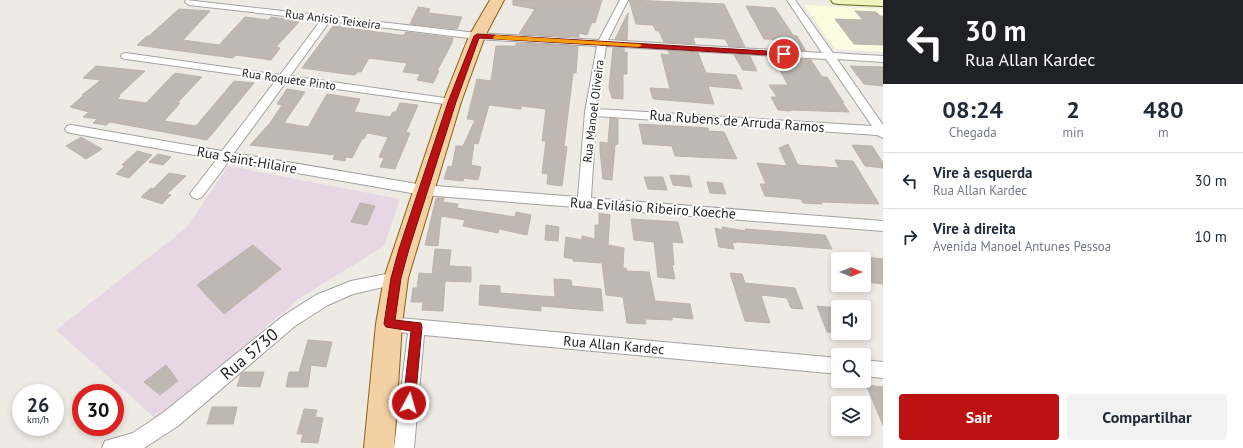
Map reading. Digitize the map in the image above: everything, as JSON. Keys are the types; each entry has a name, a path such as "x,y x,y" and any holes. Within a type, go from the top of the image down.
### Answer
{"main road":[{"path":"379,448 389,324 396,278 452,102 477,36 497,0"}],"street":[{"name":"Rua Manoel Oliveira","path":"584,203 591,112 602,43 624,0"},
{"path":"791,0 882,132"},
{"path":"838,0 883,2"},
{"name":"Rua Anísio Teixeira","path":"189,2 477,36 883,59"},
{"path":"197,194 328,18"},
{"name":"Rua Roquete Pinto","path":"126,56 452,102"},
{"name":"Rua Rubens de Arruda Ramos","path":"591,112 882,132"},
{"name":"Rua Saint-Hilaire","path":"71,129 423,190"},
{"name":"Rua Evilásio Ribeiro Koeche","path":"423,190 883,226"},
{"name":"Rua 5730","path":"112,448 137,441 171,419 289,320 322,300 351,288 396,278"},
{"name":"Rua Allan Kardec","path":"389,324 831,365"},
{"path":"404,448 417,327"},
{"path":"871,369 883,370"}],"shaded area":[{"path":"804,5 883,9 883,52 835,49"},
{"path":"228,166 400,199 384,246 300,298 157,420 124,391 124,384 117,384 56,330 186,228"}],"building":[{"path":"513,0 602,0 595,23 592,22 587,35 579,33 579,37 519,34 535,9 513,5"},
{"path":"629,0 724,4 745,47 729,46 725,39 693,37 695,44 664,42 659,31 656,31 653,25 636,24"},
{"path":"746,6 775,8 793,35 797,36 806,51 793,50 787,40 764,39"},
{"path":"418,7 430,9 428,13 462,17 457,29 410,24"},
{"path":"179,9 210,11 183,40 219,45 245,17 268,20 271,17 300,21 276,47 280,48 271,60 236,55 233,58 137,45"},
{"path":"855,11 876,12 880,16 883,16 883,45 854,44 835,19 863,20"},
{"path":"628,13 627,40 615,39"},
{"path":"333,26 400,35 404,35 406,32 453,38 453,41 437,71 439,71 433,83 417,80 420,74 403,72 407,63 369,58 361,72 357,72 353,75 302,68"},
{"path":"516,43 578,46 576,73 573,73 564,146 567,147 562,186 547,184 548,174 542,173 546,141 542,141 546,109 521,106 521,109 489,105 478,144 474,143 471,165 481,167 478,180 464,178 463,181 444,179 448,166 452,167 456,146 463,146 475,120 467,119 477,79 491,81 496,46 516,46"},
{"path":"613,48 625,49 623,52 627,52 627,74 623,74 623,99 612,98 609,87"},
{"path":"668,51 698,53 706,73 736,75 742,89 708,86 714,104 653,99 650,88 670,89 661,54 670,55"},
{"path":"734,55 750,56 757,71 743,70"},
{"path":"799,59 811,60 822,77 827,77 849,112 778,110 771,97 777,97 769,85 788,85 775,61 801,63"},
{"path":"96,66 145,71 118,96 120,96 117,99 146,103 175,73 202,77 178,102 180,103 164,121 196,126 234,81 254,83 207,140 110,122 106,125 93,123 97,119 83,117 89,112 70,107 101,80 83,78"},
{"path":"850,66 883,67 883,86 864,84"},
{"path":"287,89 305,92 284,123 308,127 327,94 360,99 354,112 390,117 393,112 396,112 400,103 418,105 406,132 410,133 395,169 380,167 384,158 379,157 388,137 367,133 364,139 362,139 352,158 346,157 345,161 333,159 335,155 250,145 270,123 282,105 277,104"},
{"path":"610,118 618,119 618,144 615,145 612,180 603,179 600,151 600,142 608,143"},
{"path":"639,124 708,128 709,131 724,132 737,159 675,156 672,146 643,144"},
{"path":"81,137 102,149 86,159 66,146"},
{"path":"788,144 798,165 839,168 835,160 853,161 879,204 821,202 822,204 803,203 801,199 765,196 760,184 766,184 757,163 787,166 779,148"},
{"path":"852,145 872,146 883,163 883,168 865,166"},
{"path":"137,151 152,155 129,178 116,174 125,166 122,165"},
{"path":"158,154 171,157 163,165 149,162"},
{"path":"169,173 186,176 167,194 171,195 162,204 141,197 151,188 153,189"},
{"path":"670,175 689,176 692,187 673,185"},
{"path":"644,177 663,177 667,190 648,189"},
{"path":"707,182 722,183 726,194 710,193"},
{"path":"436,198 444,198 443,202 458,204 457,208 515,217 516,212 531,215 527,235 499,229 498,233 463,226 465,220 441,216 438,246 425,245"},
{"path":"360,203 375,206 367,225 351,222"},
{"path":"599,213 610,215 608,245 624,248 623,268 626,268 627,271 649,272 655,301 690,304 693,319 672,317 672,320 645,319 646,324 627,323 623,297 606,295 602,263 573,261 573,259 564,257 566,237 582,240 582,236 595,239 595,225 599,225"},
{"path":"631,219 678,222 683,243 672,242 674,265 672,265 675,279 658,277 654,242 634,240"},
{"path":"546,225 559,227 558,241 545,240"},
{"path":"722,227 746,231 745,229 825,235 832,249 738,242 732,243 734,249 719,247 715,228 723,230"},
{"path":"253,245 281,269 224,314 197,285"},
{"path":"435,249 451,250 449,266 471,267 471,282 445,281 443,311 422,310 423,302 411,302 413,288 417,288 419,273 432,274"},
{"path":"871,258 883,259 883,284 871,283"},
{"path":"730,273 742,274 745,283 795,288 803,309 791,308 787,298 761,295 770,323 745,321"},
{"path":"554,279 571,280 572,286 601,289 603,311 541,306 541,311 479,305 480,285 500,286 500,293 555,297"},
{"path":"817,306 831,307 831,332 827,332"},
{"path":"308,340 332,342 326,367 311,365 308,387 286,387 289,372 299,372"},
{"path":"166,365 178,381 160,395 144,382"},
{"path":"244,372 264,372 260,387 237,386 241,374"},
{"path":"871,386 883,387 883,425 871,396 867,388 871,388"},
{"path":"212,407 237,407 233,424 207,424"},
{"path":"304,409 317,410 315,417 323,418 318,443 301,442 303,434 297,434"}],"slow traffic":[{"path":"496,37 639,45"}],"route":[{"path":"409,403 417,327 389,324 396,278 452,102 477,36 784,54"}]}
